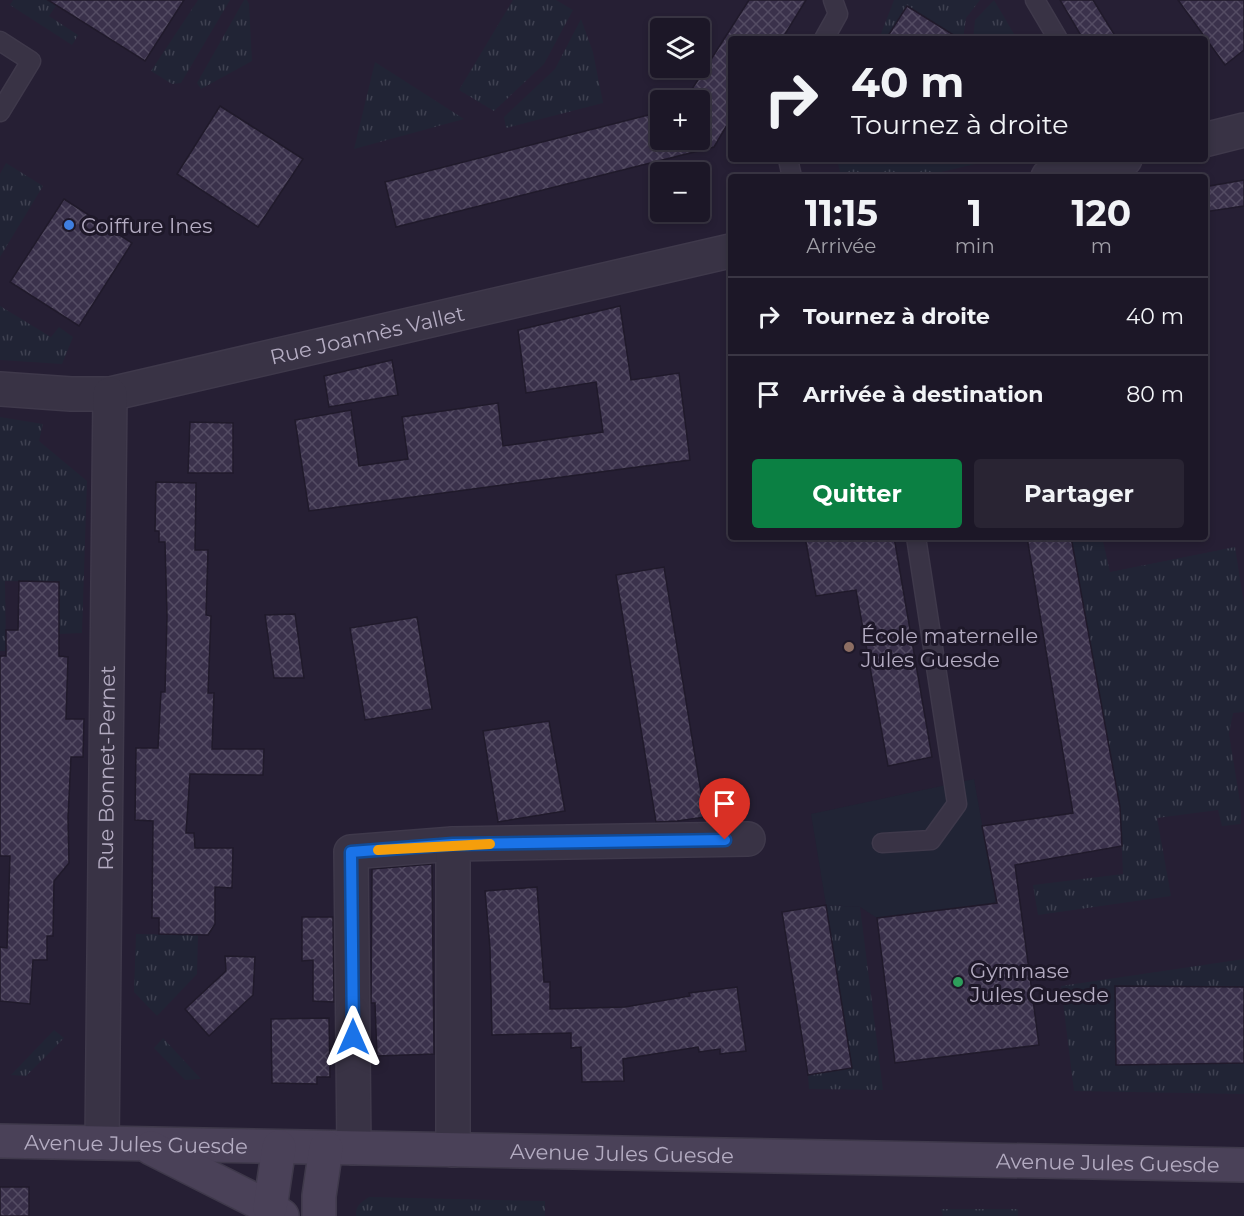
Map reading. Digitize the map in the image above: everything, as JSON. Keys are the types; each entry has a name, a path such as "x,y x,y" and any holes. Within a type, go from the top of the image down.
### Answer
{"street":[{"path":"1208,139 1244,130"},
{"path":"1061,174 1112,162"},
{"name":"Rue Joannès Vallet","path":"0,389 110,394 728,251"},
{"name":"Rue Bonnet-Pernet","path":"102,1143 110,394"},
{"path":"319,1216 319,1196 340,1148 351,852 453,844 748,840"},
{"path":"453,844 453,1150"},
{"name":"Avenue Jules Guesde","path":"0,1142 1244,1165"},
{"path":"144,1144 276,1212 279,1147"}],"lane":[{"path":"826,36 838,14 833,0"},
{"path":"1035,0 1056,36"},
{"path":"0,41 31,61 0,112"},
{"path":"882,843 931,840 957,804 916,540"}],"green space":[{"path":"13,0 60,0 49,16 78,35 72,45 10,5"},
{"path":"198,0 230,0 181,83 172,84 151,71"},
{"path":"244,0 247,0 249,4 252,61 201,89 197,83"},
{"path":"513,0 556,0 573,10 544,64 494,111 459,90"},
{"path":"894,0 980,0 966,18 963,36 955,36 907,6 888,36 880,36"},
{"path":"994,0 1015,36 973,36 975,20"},
{"path":"581,19 593,52 603,103 506,128 504,117 555,69"},
{"path":"375,62 464,119 354,149"},
{"path":"838,162 984,162 933,174 840,174"},
{"path":"6,163 43,186 0,257 0,174"},
{"path":"0,306 51,337 59,327 73,337 62,364 0,360"},
{"path":"0,417 43,424 39,441 87,481 82,633 59,634 58,582 5,581 6,651 0,651"},
{"path":"1072,540 1103,540 1110,572 1235,547 1244,604 1244,712 1233,713 1229,734 1241,808 1241,824 1222,826 1218,810 1157,818 1171,896 1038,915 1033,885 1123,874 1120,807"},
{"path":"974,779 996,903 877,918 860,907 826,905 811,814"},
{"path":"826,905 860,907 883,1090 809,1089 808,1075 852,1067"},
{"path":"136,934 198,935 197,974 157,1016 134,992"},
{"path":"1244,959 1244,1094 1074,1091 1061,986"},
{"path":"54,1030 64,1038 26,1076 11,1075"},
{"path":"163,1038 201,1079 185,1080 154,1048"},
{"path":"369,1197 545,1201 545,1216 356,1216 359,1205"},
{"path":"941,1209 1018,1209 1018,1216 943,1216"}],"building":[{"path":"48,0 184,0 145,61"},
{"path":"749,0 806,0 784,36 728,36 728,123 714,147 710,148 710,90 691,90 699,78 710,78 710,61"},
{"path":"1060,0 1093,0 1115,36 1081,36"},
{"path":"1178,0 1244,0 1244,50 1225,65 1208,41 1208,36 1204,36"},
{"path":"907,6 955,36 888,36"},
{"path":"220,106 303,159 258,227 177,174"},
{"path":"650,115 650,150 702,150 396,227 385,182"},
{"path":"1244,180 1244,206 1208,211 1208,186"},
{"path":"64,199 132,243 79,326 10,282"},
{"path":"620,306 631,380 679,373 690,460 309,511 295,420 351,410 359,466 408,459 402,417 498,403 503,446 603,432 596,382 526,393 518,330"},
{"path":"392,360 398,395 329,407 324,376"},
{"path":"190,422 233,423 233,473 188,473"},
{"path":"156,482 196,483 195,550 208,550 206,615 211,616 208,693 214,693 212,749 264,749 263,775 190,774 186,833 194,833 195,848 233,848 232,888 215,887 215,924 208,935 159,934 159,918 152,918 153,821 135,820 136,748 158,748 161,692 165,692 167,616 165,542 159,542 159,531 155,531"},
{"path":"806,540 895,540 932,757 888,766 856,590 816,596"},
{"path":"1028,540 1072,540 1120,807 1122,846 1015,865 1039,1045 895,1063 877,918 997,903 982,826 1073,813"},
{"path":"664,567 705,817 656,822 616,575"},
{"path":"19,581 59,582 59,656 68,657 66,719 84,719 83,757 71,757 68,818 69,863 54,881 53,936 47,936 47,960 33,960 30,1004 0,1001 0,947 7,948 10,856 0,856 0,656 6,656 6,630 18,630"},
{"path":"295,614 304,678 274,678 265,615"},
{"path":"417,617 432,709 365,720 350,628"},
{"path":"549,721 565,811 498,822 483,731"},
{"path":"432,864 434,1054 377,1056 375,1003 371,1003 372,869"},
{"path":"537,887 544,982 550,982 550,1009 625,1007 690,996 689,993 737,987 746,1051 720,1054 720,1049 699,1052 698,1047 623,1059 624,1081 582,1082 581,1047 571,1048 571,1033 492,1035 490,948 485,891"},
{"path":"826,905 852,1068 808,1075 782,912"},
{"path":"302,917 333,917 334,1002 313,1001 313,960 302,961"},
{"path":"225,956 255,957 253,995 209,1036 185,1009 226,971"},
{"path":"1115,986 1244,987 1244,1063 1116,1065"},
{"path":"329,1018 330,1077 317,1077 317,1084 272,1083 271,1019"},
{"path":"0,1187 29,1187 29,1216 0,1216"}],"slow traffic":[{"path":"378,850 453,844 490,844"}],"place":[{"name":"Coiffure Ines","path":"69,225"},
{"name":"École maternelle Jules Guesde","path":"849,647"},
{"name":"Gymnase Jules Guesde","path":"958,982"}],"route":[{"path":"353,1037 351,852 453,844 725,840"}]}
